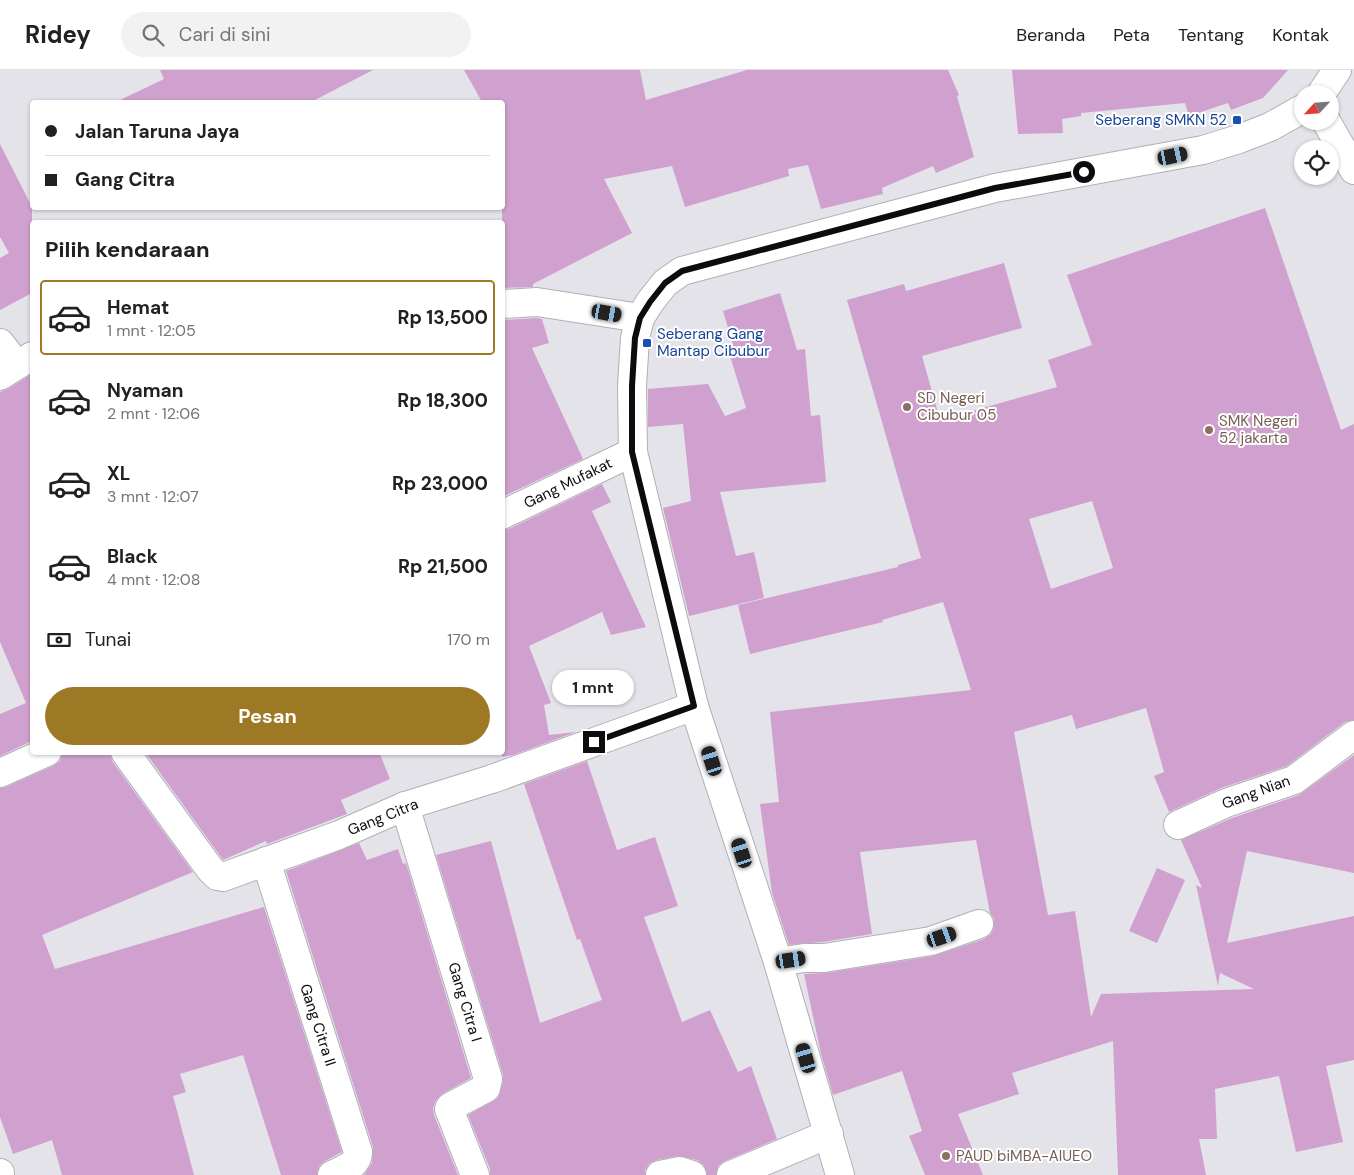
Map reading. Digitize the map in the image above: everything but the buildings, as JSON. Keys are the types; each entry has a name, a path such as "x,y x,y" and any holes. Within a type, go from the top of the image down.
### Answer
{"street":[{"path":"1327,85 1337,70"},
{"path":"840,1175 778,962 694,706 632,452 633,346 640,318 665,283 682,271 995,188 1202,150 1270,127 1294,114"},
{"path":"1331,130 1354,170"},
{"path":"505,304 537,302 640,318"},
{"path":"0,344 16,366"},
{"name":"Gang Mufakat","path":"505,514 632,452"},
{"name":"Gang Citra","path":"127,755 204,862 217,876 228,876 338,836 405,806 492,779 694,706"},
{"name":"Gang Nian","path":"1178,825 1226,803 1294,780 1354,735"},
{"path":"0,773 40,755"},
{"name":"Gang Citra I","path":"405,806 488,1079 486,1088 450,1106 449,1109 476,1175"},
{"name":"Gang Citra II","path":"266,861 358,1152 357,1160 354,1164 332,1175"},
{"path":"778,962 804,958 824,958 931,941 979,924"},
{"path":"731,1175 829,1134"},
{"path":"660,1175 680,1171 692,1175"}],"place":[{"name":"Seberang SMKN 52","path":"1237,120"},
{"name":"Seberang Gang Mantap Cibubur","path":"647,343"},
{"name":"SD Negeri Cibubur 05","path":"907,407"},
{"name":"SMK Negeri 52 jakarta","path":"1209,430"},
{"name":"PAUD biMBA-AIUEO","path":"946,1156"}],"route":[{"path":"594,742 694,706 632,452 633,346 640,318 657,292 665,283 682,271 995,188 1084,172"}]}
